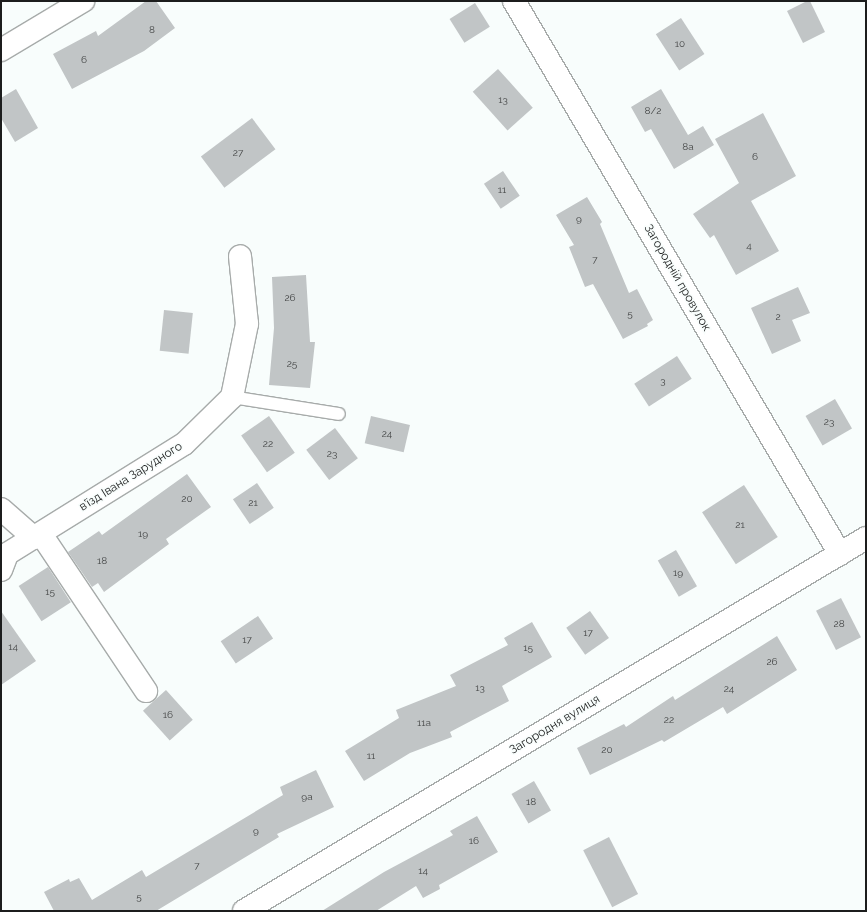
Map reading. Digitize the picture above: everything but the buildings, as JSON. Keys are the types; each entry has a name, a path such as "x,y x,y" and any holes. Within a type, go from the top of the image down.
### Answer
{"street":[{"path":"1,50 83,1"},
{"name":"Загородній провулок","path":"514,1 840,554"},
{"path":"232,396 247,324 240,256"},
{"name":"в’їзд Івана Зарудного","path":"1,570 7,554 184,444 232,396"},
{"path":"1,508 37,536 146,691"},
{"name":"Загородня вулиця","path":"244,911 866,538"}],"lane":[{"path":"232,396 339,414"}]}
